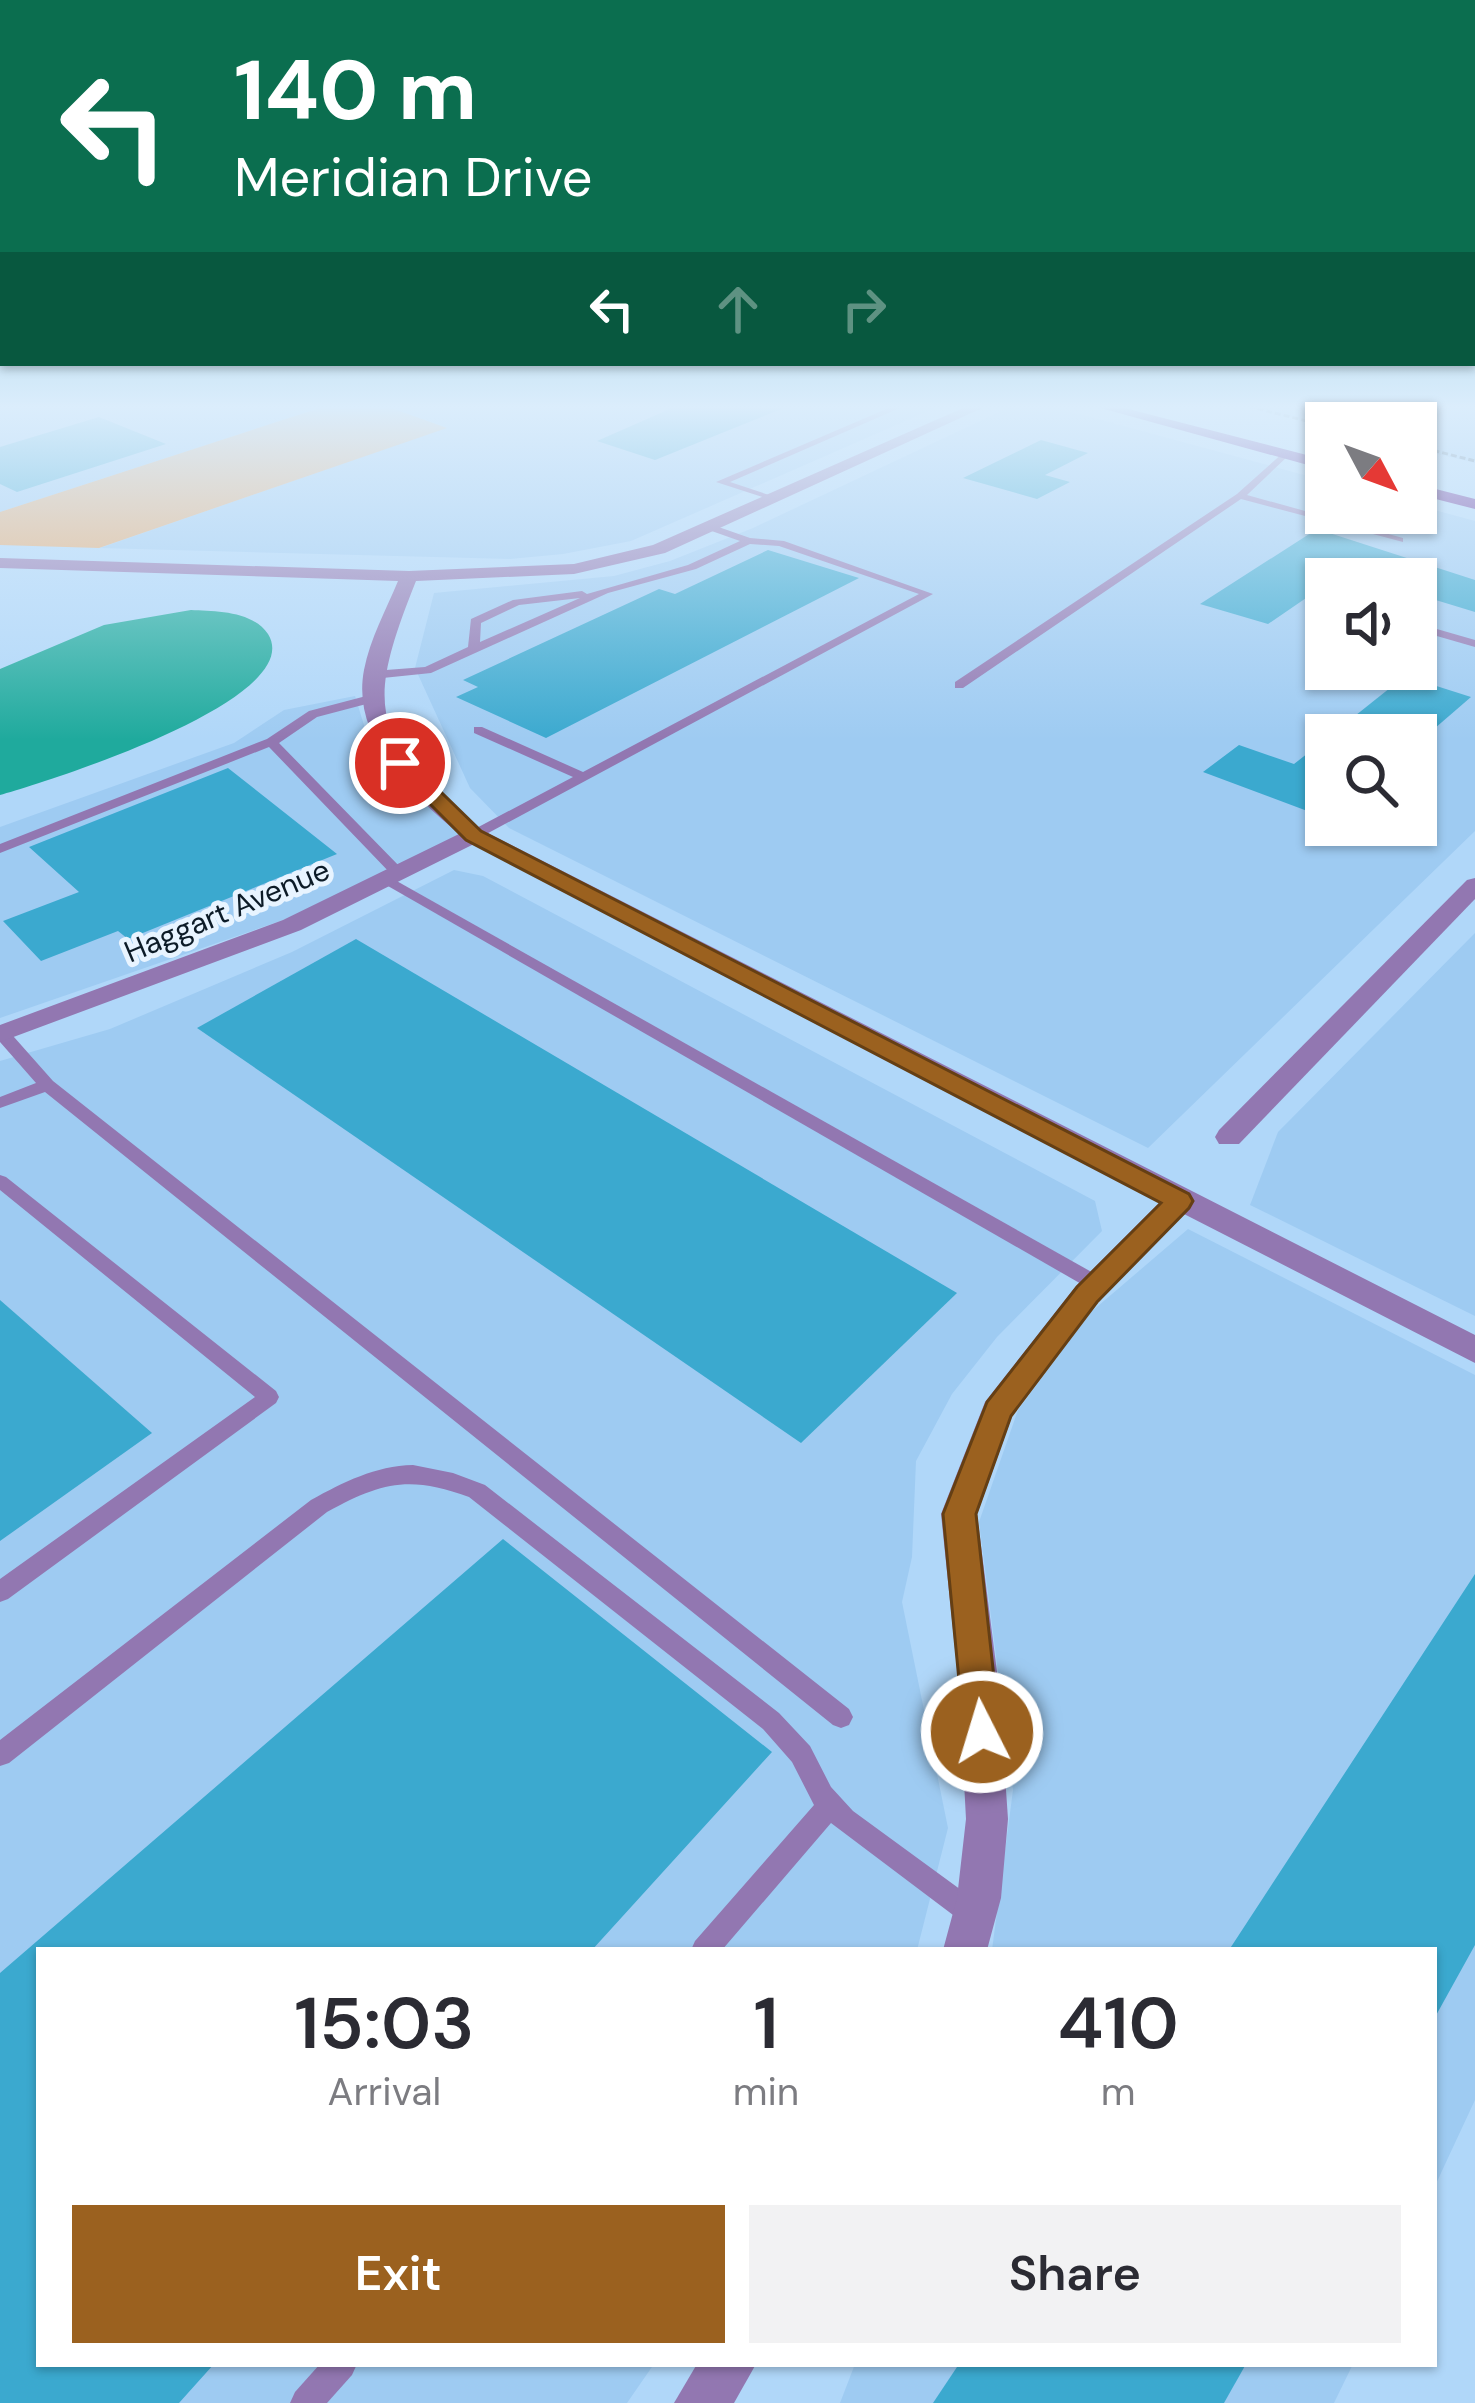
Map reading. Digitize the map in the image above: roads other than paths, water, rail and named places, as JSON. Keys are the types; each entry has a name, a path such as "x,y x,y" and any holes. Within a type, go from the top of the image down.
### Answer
{"street":[{"path":"0,563 409,576 574,569 659,549 734,516"},
{"path":"409,576 373,675 370,699 380,730 400,763 473,835 1475,1350"},
{"name":"Haggart Avenue","path":"0,1033 292,925 473,835"},
{"path":"1229,1138 1475,885"},
{"path":"970,1932 987,1819 979,1688 959,1514 998,1411 1034,1358 1097,1284 1179,1201"},
{"path":"701,2403 728,2367"}],"lane":[{"path":"959,685 1210,516"},
{"path":"1313,516 1399,540"},
{"path":"473,835 928,594 780,543 749,541 710,527"},
{"path":"474,650 475,622 517,602 604,591 692,567 749,541"},
{"path":"373,675 427,670 604,591"},
{"path":"1437,632 1475,644"},
{"path":"0,850 271,742 314,714 370,699"},
{"path":"478,730 584,777"},
{"path":"271,742 392,876 1097,1284"},
{"path":"0,1033 47,1084 841,1717"},
{"path":"0,1103 47,1084"},
{"path":"0,1181 269,1396 0,1592"},
{"path":"0,1755 319,1506 367,1478 396,1471 442,1477 476,1491 771,1721 801,1754 844,1820 970,1932"},
{"path":"707,1947 831,1804"},
{"path":"306,2403 337,2367"}]}
